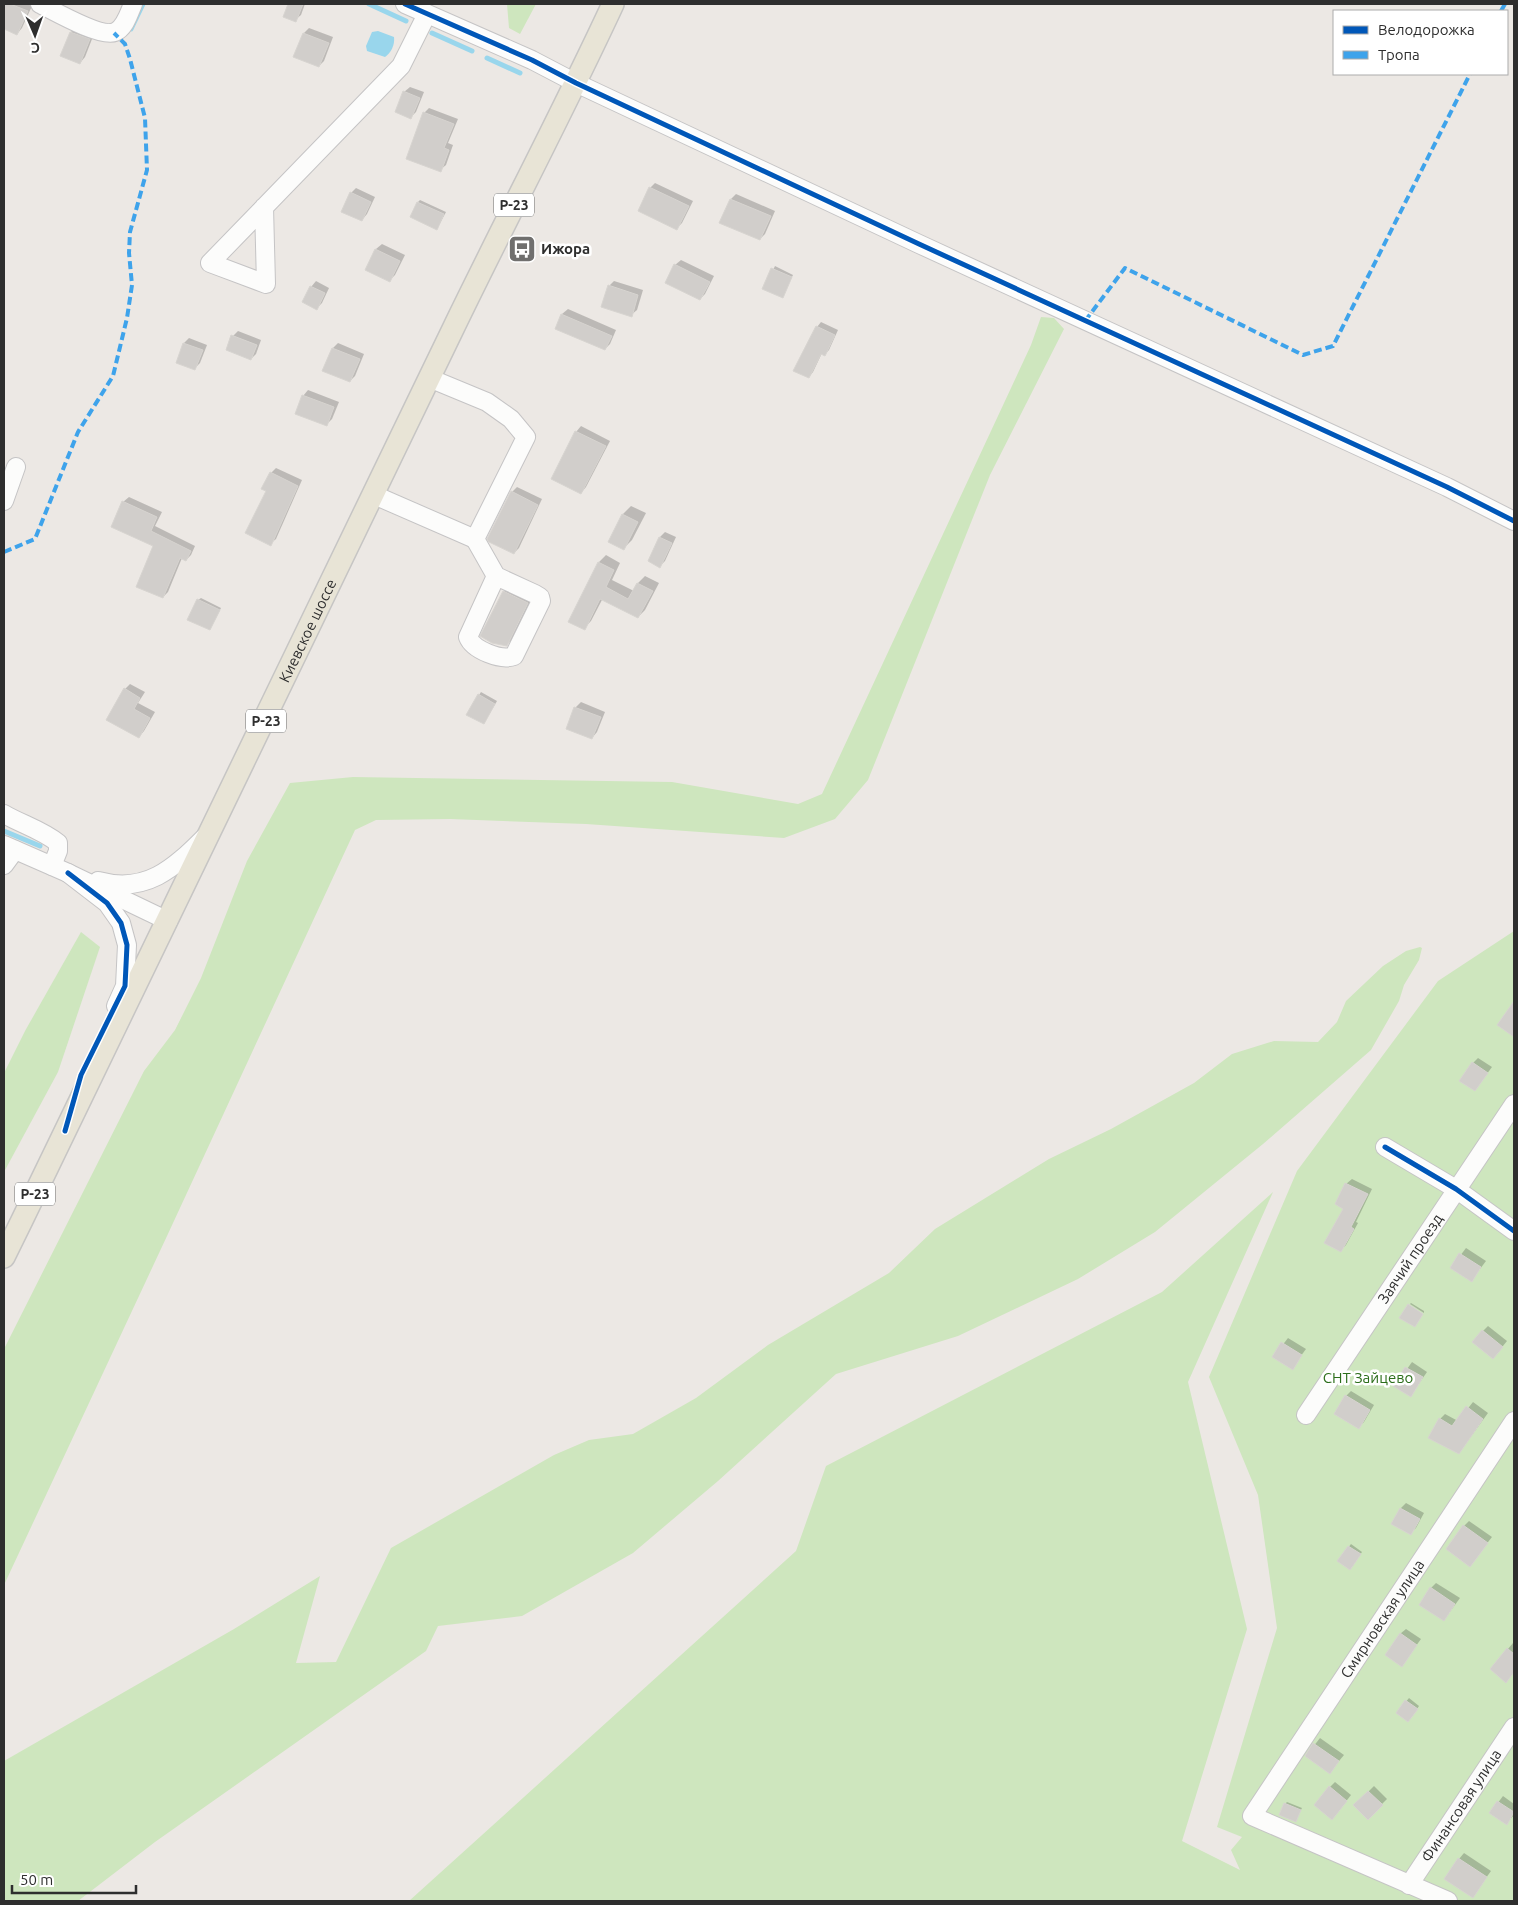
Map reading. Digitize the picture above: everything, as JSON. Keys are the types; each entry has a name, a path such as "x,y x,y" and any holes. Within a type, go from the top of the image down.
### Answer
{"main road":[{"name":"Киевское шоссе","path":"4,1257 213,830 430,378 576,83 612,4"}],"street":[{"path":"40,4 100,33 114,32 124,24 133,4"},
{"path":"405,4 532,60 576,83 918,244 1447,487 1514,521"},
{"path":"264,207 401,66 427,14"},
{"path":"430,378 487,402 511,419 526,437 475,539"},
{"path":"4,501 16,467"},
{"path":"374,495 475,539 496,576 540,597 541,601 514,656 508,658 487,653 470,642 468,637 496,576"},
{"path":"4,814 49,836 58,843 60,869 108,903 121,923 127,945 125,986 81,1076 65,1132"},
{"path":"60,869 108,884 128,885 147,882 183,859 213,830"},
{"path":"4,865 9,848 60,869 168,921"},
{"name":"Заячий проезд","path":"1306,1414 1514,1104"},
{"path":"1385,1147 1456,1189 1514,1231"},
{"name":"Смирновская улица","path":"1409,1885 1252,1816 1514,1421"},
{"name":"Финансовая улица","path":"1409,1885 1514,1727"},
{"path":"1409,1885 1448,1901"}],"green space":[{"path":"507,4 536,4 520,34 509,28"},
{"path":"1041,317 1054,318 1064,329 990,475 868,780 835,819 784,838 586,824 450,819 376,820 355,830 4,1585 4,1349 144,1071 175,1030 201,978 247,861 290,783 353,777 672,782 798,804 822,794 1031,345"},
{"name":"СНТ Зайцево","path":"1514,931 1514,1901 409,1901 796,1551 826,1466 1162,1292 1273,1192 1188,1382 1247,1629 1182,1841 1240,1870 1231,1850 1242,1837 1217,1827 1277,1628 1258,1495 1209,1377 1297,1171 1438,981"},
{"path":"81,932 100,947 58,1072 4,1172 4,1073 25,1031"},
{"path":"1422,948 1419,960 1404,985 1399,1001 1371,1050 1263,1144 1155,1232 1078,1279 958,1336 836,1374 718,1481 633,1553 522,1616 438,1626 426,1651 155,1842 78,1901 4,1901 4,1761 234,1629 320,1576 296,1663 336,1662 391,1548 554,1455 589,1440 633,1434 696,1398 768,1345 889,1273 935,1229 1049,1159 1111,1129 1194,1083 1232,1054 1274,1041 1318,1042 1337,1022 1346,1001 1383,966 1406,951"}],"water":[{"path":"378,31 394,37 392,48 385,57 367,51 366,46 372,32"}],"building":[{"path":"4,4 10,4 28,11 17,35 4,29"},
{"path":"288,4 303,4 296,22 283,17"},
{"path":"70,32 90,39 80,64 60,56"},
{"path":"303,33 329,43 319,67 293,57"},
{"path":"403,91 420,98 411,119 395,112"},
{"path":"423,112 454,124 444,148 449,150 441,172 406,159"},
{"path":"649,187 689,206 677,230 638,211"},
{"path":"350,192 371,202 362,221 341,212"},
{"path":"730,199 771,216 760,240 719,223"},
{"path":"417,202 444,214 437,230 410,217"},
{"path":"375,249 400,261 390,282 365,270"},
{"path":"674,264 710,282 700,300 665,283"},
{"path":"771,268 792,277 783,298 762,289"},
{"path":"608,285 638,295 632,317 601,307"},
{"path":"310,286 325,293 317,310 302,302"},
{"path":"561,314 612,336 605,350 555,329"},
{"path":"816,326 835,335 825,356 821,354 809,378 793,371"},
{"path":"231,335 257,345 251,360 226,350"},
{"path":"183,343 203,350 195,370 176,363"},
{"path":"332,348 360,359 350,382 322,371"},
{"path":"302,395 334,407 327,426 295,414"},
{"path":"575,431 606,446 581,494 551,479"},
{"path":"270,472 298,486 271,546 245,533 266,491 261,489"},
{"path":"511,491 538,505 514,554 489,542 487,539"},
{"path":"122,501 157,517 151,531 191,551 186,561 180,558 163,598 136,587 153,546 111,527"},
{"path":"622,514 638,522 624,550 608,542"},
{"path":"659,537 672,543 660,568 648,561"},
{"path":"598,562 614,570 606,587 628,599 637,583 653,591 638,618 600,599 585,630 568,622"},
{"path":"503,591 528,603 507,646 492,643 480,636"},
{"path":"197,599 220,610 210,630 187,620"},
{"path":"124,688 140,698 134,709 150,718 139,738 106,720"},
{"path":"478,694 495,704 484,724 466,715"},
{"path":"574,707 601,717 592,739 566,729"},
{"path":"1514,1001 1514,1037 1497,1025"},
{"path":"1472,1062 1488,1073 1475,1091 1459,1081"},
{"path":"1345,1183 1368,1194 1351,1227 1354,1229 1341,1252 1324,1243 1343,1209 1335,1204"},
{"path":"1459,1253 1481,1267 1472,1282 1450,1268"},
{"path":"1408,1304 1423,1314 1415,1327 1399,1318"},
{"path":"1482,1330 1503,1347 1493,1359 1472,1342"},
{"path":"1281,1342 1302,1355 1293,1370 1272,1357"},
{"path":"1405,1367 1423,1377 1411,1397 1393,1386"},
{"path":"1345,1395 1370,1410 1359,1429 1334,1414"},
{"path":"1466,1406 1483,1419 1459,1454 1428,1438 1439,1418 1452,1426"},
{"path":"1400,1508 1420,1519 1411,1535 1391,1524"},
{"path":"1463,1525 1488,1543 1470,1567 1446,1549"},
{"path":"1348,1546 1361,1554 1350,1570 1337,1561"},
{"path":"1430,1587 1455,1604 1444,1621 1419,1605"},
{"path":"1400,1633 1417,1645 1402,1667 1385,1655"},
{"path":"1507,1648 1514,1654 1514,1672 1506,1683 1490,1669"},
{"path":"1405,1700 1418,1709 1408,1722 1396,1713"},
{"path":"1313,1743 1339,1761 1330,1774 1305,1756"},
{"path":"1329,1786 1347,1801 1332,1820 1314,1805"},
{"path":"1368,1791 1383,1805 1368,1820 1353,1805"},
{"path":"1497,1801 1514,1812 1507,1825 1489,1813"},
{"path":"1284,1803 1301,1810 1296,1822 1279,1815"},
{"path":"1458,1858 1487,1877 1473,1898 1444,1879"}],"waterway":[{"path":"131,29 143,4"},
{"path":"369,4 406,21"},
{"path":"432,33 472,51"},
{"path":"487,58 520,73"},
{"path":"4,831 40,846"}],"marked path":[{"path":"1502,10 1505,4"},
{"path":"4,552 35,539 78,432 113,376 127,318 132,285 129,253 130,232 147,170 145,118 125,44 114,33"},
{"path":"1085,321 1125,268 1303,355 1333,346 1469,75"}],"cycle path":[{"path":"405,4 532,60 576,83 919,244 1447,487 1514,521"},
{"path":"65,1131 81,1075 125,986 127,945 121,923 107,903 68,873"},
{"path":"1385,1147 1456,1189 1514,1231"}],"place":[{"name":"Ижора","path":"522,249"}]}
